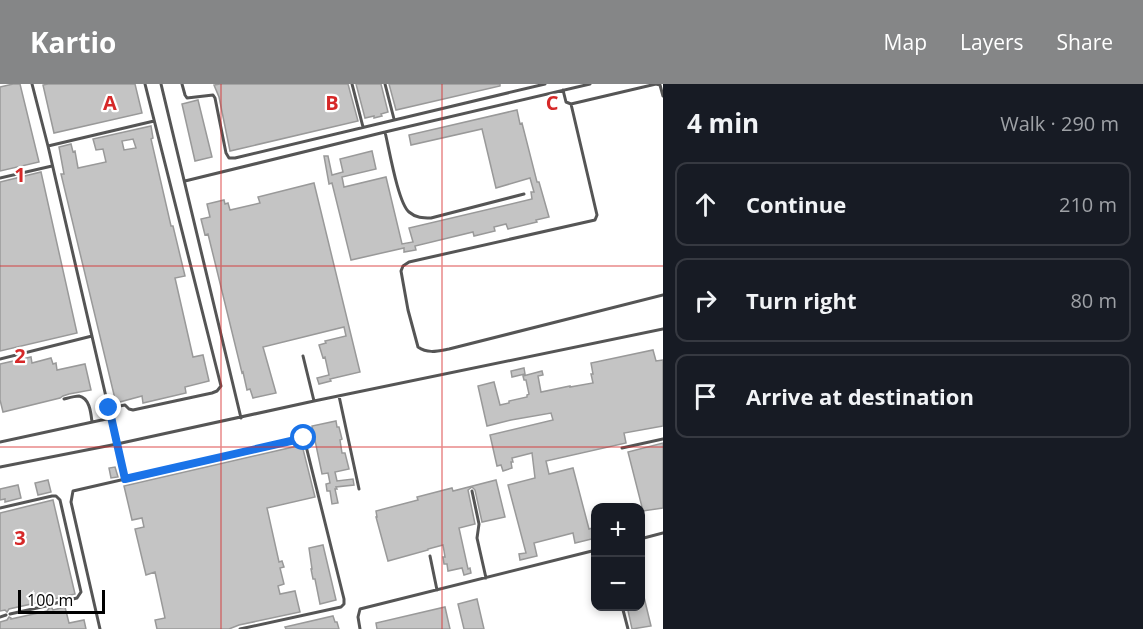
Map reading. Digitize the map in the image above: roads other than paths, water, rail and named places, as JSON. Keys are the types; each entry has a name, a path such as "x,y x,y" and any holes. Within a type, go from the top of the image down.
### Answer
{"lane":[{"path":"32,84 125,479"},
{"path":"109,408 125,405 133,410 212,393 221,386 145,84"},
{"path":"161,84 241,417"},
{"path":"182,84 187,98 208,95 213,95 215,98 229,158 545,84"},
{"path":"352,84 363,127"},
{"path":"386,84 394,119"},
{"path":"185,181 590,84"},
{"path":"563,90 566,102 571,104 656,84 660,85 663,96"},
{"path":"571,104 597,214 595,220 409,262 403,266 401,271 406,300 418,347 423,351 434,352 449,349 663,295"},
{"path":"48,146 154,121"},
{"path":"385,132 401,200 408,212 415,216 431,218 524,194"},
{"path":"0,178 52,166"},
{"path":"0,467 663,329"},
{"path":"0,358 92,336"},
{"path":"303,356 314,401"},
{"path":"64,399 80,396 89,406 92,422"},
{"path":"339,396 359,489"},
{"path":"0,442 111,418"},
{"path":"100,629 71,502 73,491 304,438 344,604 341,607 240,629"},
{"path":"622,448 663,438"},
{"path":"472,491 479,524 477,538 486,578"},
{"path":"0,508 52,496 60,500 81,592 77,598 51,604"},
{"path":"645,538 663,533"},
{"path":"360,629 358,617 360,609 591,551"},
{"path":"430,556 437,590"},
{"path":"0,617 46,606"},
{"path":"623,611 628,629"}]}
